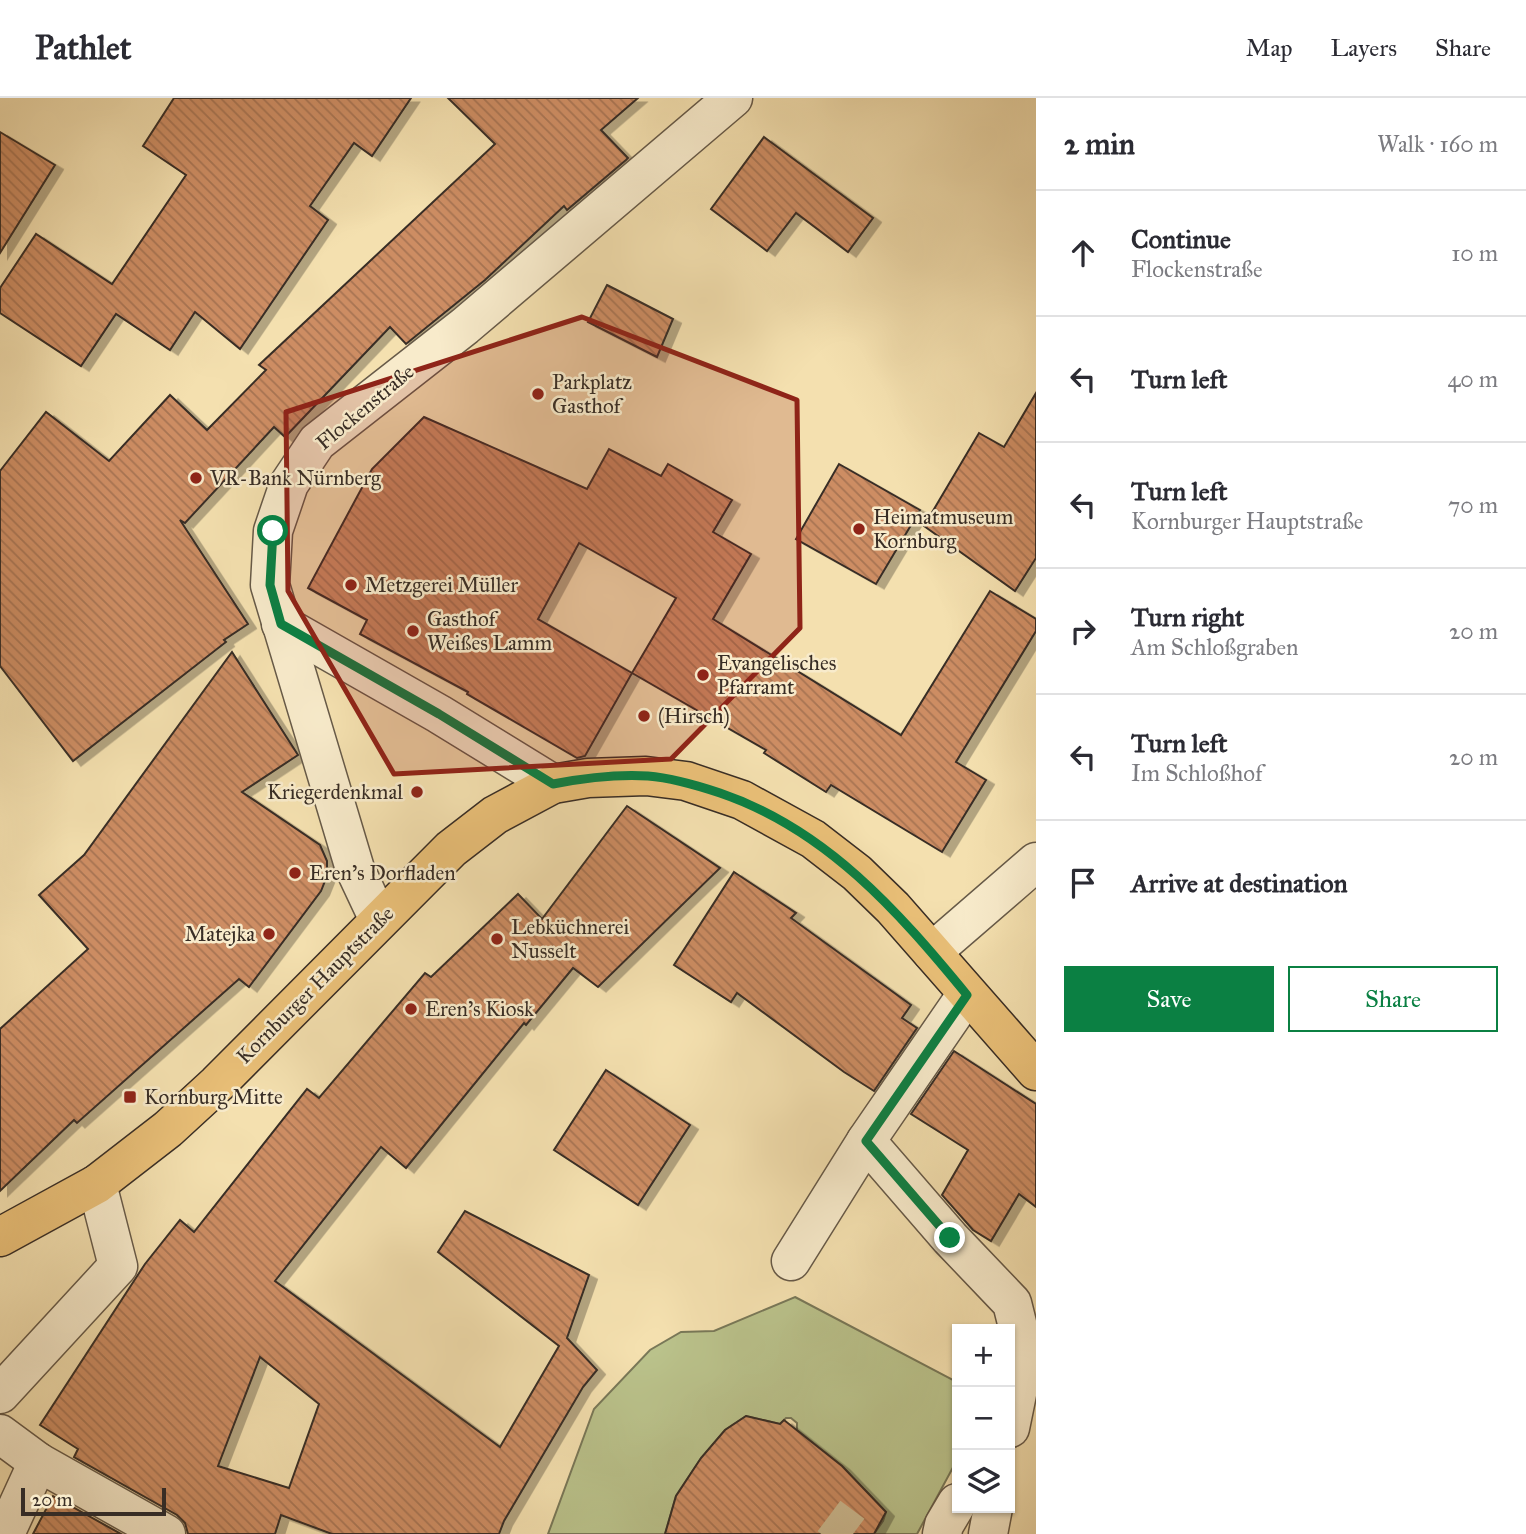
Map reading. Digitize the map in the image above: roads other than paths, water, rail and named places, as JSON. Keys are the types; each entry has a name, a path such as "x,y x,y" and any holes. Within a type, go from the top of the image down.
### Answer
{"main road":[{"name":"Kornburger Hauptstraße","path":"0,1237 97,1184 168,1129 451,849 495,815 553,784 588,778 646,776 686,781 742,800 813,839 893,908 1036,1071"}],"street":[{"name":"Flockenstraße","path":"379,920 355,869 270,585 273,531 289,484 317,442 465,326 733,98"},
{"path":"281,624 439,714 553,784"},
{"path":"932,952 1036,862"},
{"path":"791,1261 866,1141 967,995"},
{"path":"866,1141 950,1238 1012,1303 1025,1355 1015,1404"},
{"path":"0,1394 118,1266 97,1184"},
{"path":"0,1434 38,1462 166,1534"},
{"path":"5,1534 38,1462"},
{"path":"942,1534 952,1511"},
{"path":"988,1534 992,1513"}],"tunnel":[{"path":"829,1516 853,1534"}],"place":[{"name":"Parkplatz Gasthof","path":"538,394"},
{"name":"VR-Bank Nürnberg","path":"196,478"},
{"name":"Heimatmuseum Kornburg","path":"859,529"},
{"name":"Metzgerei Müller","path":"351,585"},
{"name":"Gasthof Weißes Lamm","path":"413,631"},
{"name":"Evangelisches Pfarramt","path":"703,675"},
{"name":"(Hirsch)","path":"644,716"},
{"name":"Kriegerdenkmal","path":"417,792"},
{"name":"Eren's Dorfladen","path":"295,873"},
{"name":"Matejka","path":"269,934"},
{"name":"Lebküchnerei Nusselt","path":"497,939"},
{"name":"Eren's Kiosk","path":"411,1009"},
{"name":"Kornburg Mitte","path":"130,1097"}]}
